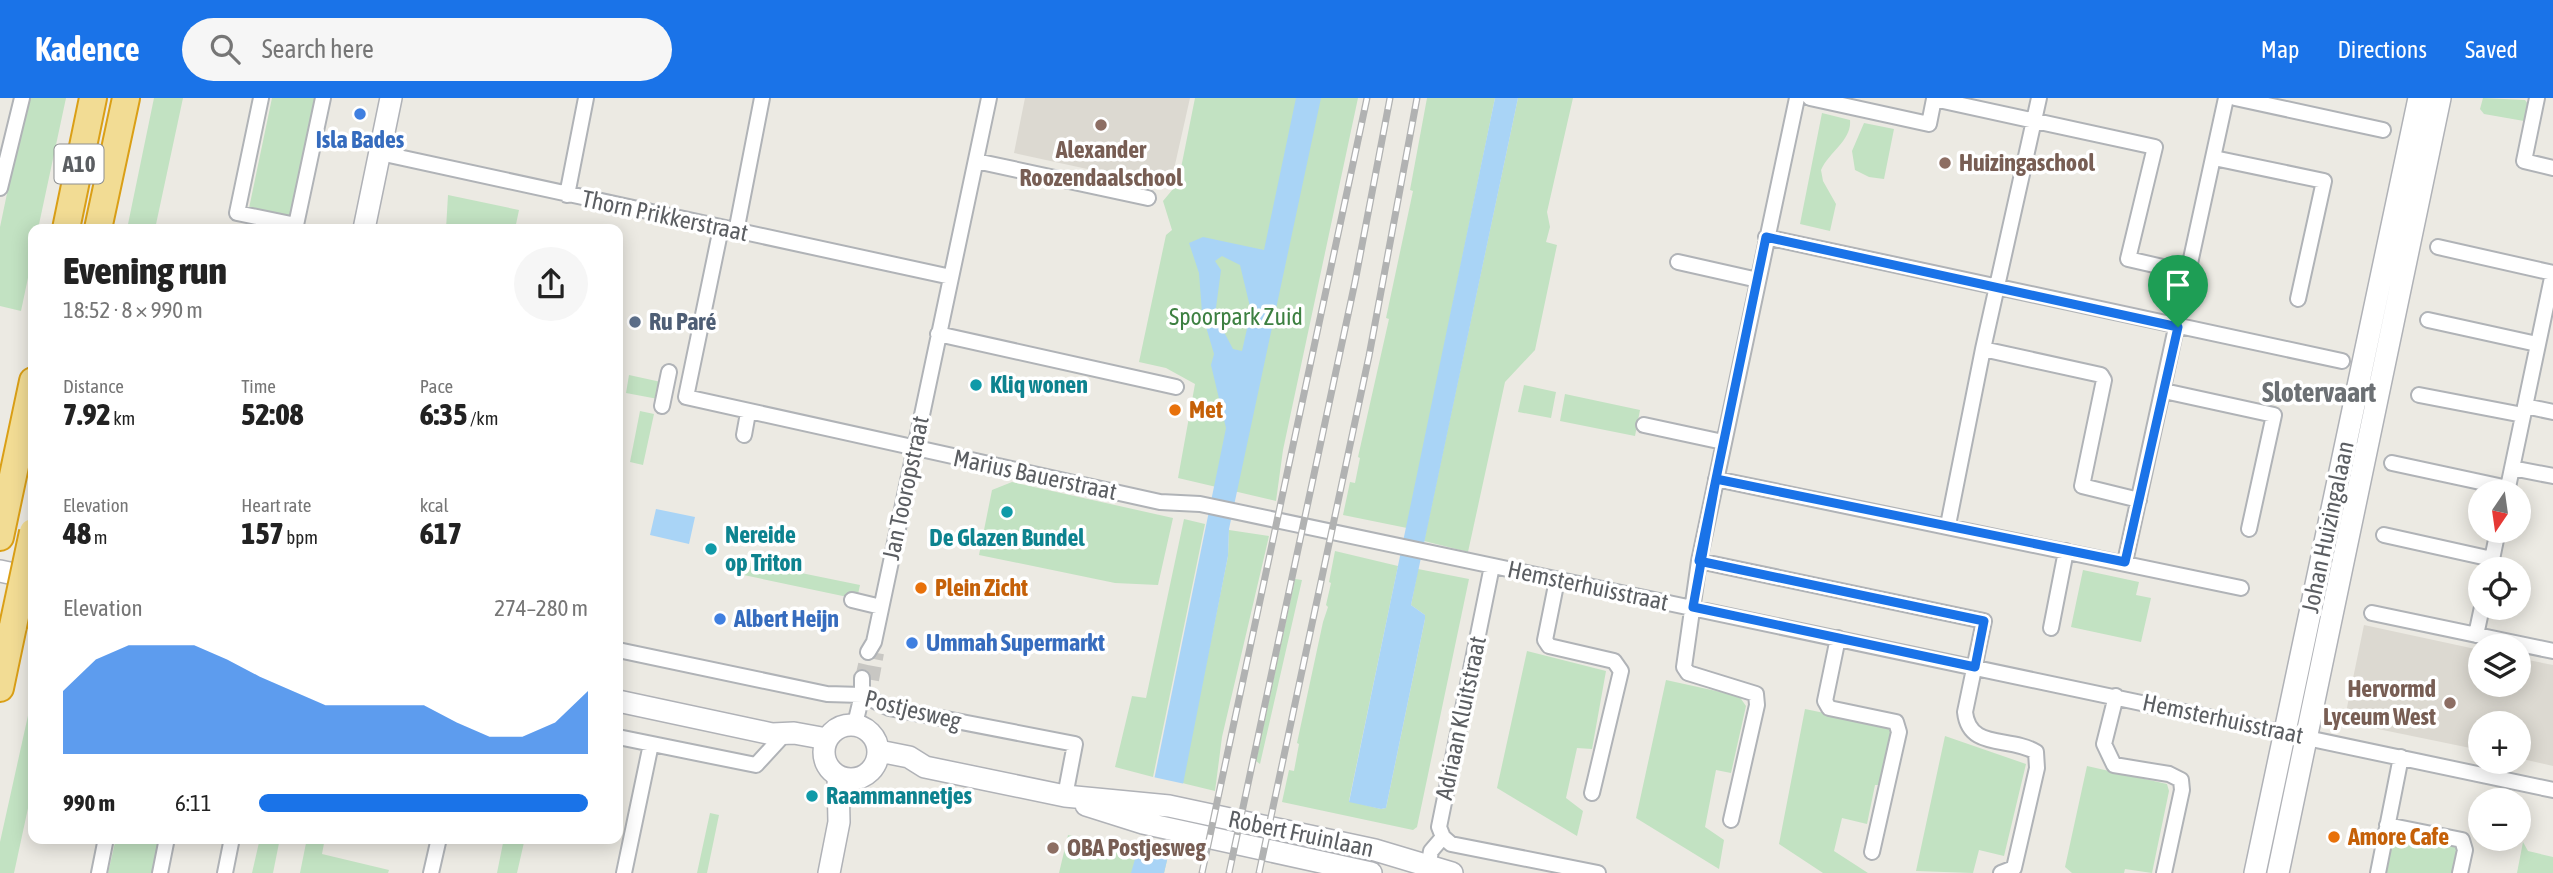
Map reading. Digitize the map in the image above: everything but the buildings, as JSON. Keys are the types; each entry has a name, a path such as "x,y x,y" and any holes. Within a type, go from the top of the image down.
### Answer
{"highway":[{"name":"A10","path":"66,224 93,98"},
{"name":"A10","path":"99,224 125,98"},
{"path":"2,528 28,406"},
{"path":"0,688 28,556"}],"main road":[{"path":"365,224 391,98"},
{"name":"Johan Huizingalaan","path":"2255,873 2419,98"},
{"name":"Johan Huizingalaan","path":"2277,873 2440,98"},
{"path":"0,571 28,577"},
{"path":"623,702 776,737 794,733 825,745"},
{"path":"855,724 872,733 877,758 869,772 847,777 827,766 825,745 836,729 855,724"},
{"name":"Postjesweg","path":"877,758 909,757 925,767 1065,796 1090,807 1145,813"},
{"path":"829,873 839,822 850,806 847,777"},
{"name":"Robert Fruinlaan","path":"1145,813 1184,809 1375,850 1427,870 1452,873"},
{"name":"Robert Fruinlaan","path":"1145,813 1180,830 1371,873"}],"street":[{"path":"0,188 22,98"},
{"path":"261,98 237,213 291,224"},
{"path":"296,224 323,98"},
{"path":"567,195 586,98"},
{"path":"728,230 762,98"},
{"name":"Jan Tooropstraat","path":"873,649 989,98"},
{"path":"1731,820 1757,705 1756,694 1688,673 1684,667 1699,561 1797,98"},
{"path":"1810,98 1929,124 1934,99 2155,148 2128,259 2189,273"},
{"path":"1948,525 1983,349 2039,98"},
{"path":"2125,562 2226,98"},
{"path":"2235,98 2383,130"},
{"path":"2537,98 2524,161 2553,168"},
{"name":"Thorn Prikkerstraat","path":"380,153 951,276"},
{"path":"2214,158 2324,181 2298,299"},
{"path":"976,161 1148,198"},
{"name":"Marius Bauerstraat","path":"728,230 686,397 748,413 1160,502 1200,504"},
{"path":"1766,237 2342,361"},
{"path":"2438,247 2553,273 2509,480"},
{"path":"1678,262 1758,280"},
{"path":"2428,320 2537,344"},
{"path":"938,334 1176,387"},
{"path":"1983,349 2101,375 2104,380 2082,486 2139,500"},
{"path":"662,406 669,372"},
{"path":"2164,391 2274,415 2249,530"},
{"path":"2419,395 2524,411 2553,412"},
{"path":"744,436 748,413"},
{"path":"1644,425 1723,442"},
{"path":"2392,463 2468,481"},
{"path":"2512,468 2553,477"},
{"path":"1716,479 1948,525 2241,588"},
{"name":"Hemsterhuisstraat","path":"1200,504 2285,731 2553,790"},
{"path":"2384,535 2468,558"},
{"path":"2051,628 2066,551"},
{"path":"1699,561 1984,621 1965,712 1967,726 1976,736 2024,745 2036,752 2037,768 2014,868 2001,873"},
{"name":"Adriaan Kluitstraat","path":"1427,870 1431,851 1443,837 1439,827 1492,566"},
{"path":"1557,580 1545,640 1549,646 1614,661 1621,671 1592,793"},
{"path":"852,600 881,607"},
{"path":"2372,613 2471,634"},
{"path":"1838,638 1825,701 1829,708 1896,722 1899,733 1872,852"},
{"path":"2531,646 2553,651"},
{"name":"Postjesweg","path":"623,651 827,694 862,695 889,708 1075,744 1065,796"},
{"path":"855,724 867,679"},
{"path":"2116,696 2105,744 2114,765 2169,774 2181,780 2182,790 2164,873"},
{"path":"623,738 756,765 776,737"},
{"path":"624,873 651,744"},
{"path":"2378,873 2401,757"},
{"path":"2387,825 2462,840 2465,850 2460,873"},
{"path":"1443,837 1451,844 1598,873"},
{"path":"99,873 105,844"},
{"path":"160,873 166,844"},
{"path":"225,873 231,844"},
{"path":"431,873 438,844"}],"shaded area":[{"name":"Alexander Roozendaalschool","path":"1025,98 1190,98 1170,187 1014,153"},
{"name":"Hervormd Lyceum West","path":"2364,625 2468,647 2468,697 2531,697 2531,661 2553,665 2553,766 2531,761 2531,711 2468,711 2468,748 2344,722"}],"green space":[{"path":"27,98 66,98 39,224 28,224 28,278 21,311 0,306 0,227"},
{"path":"154,98 183,98 156,224 128,224"},
{"path":"272,98 316,98 291,221 248,213"},
{"name":"Spoorpark Zuid","path":"1195,98 1358,98 1283,450 1276,501 1178,478 1195,384 1166,368 1139,362 1166,235 1172,230 1163,201 1178,183"},
{"path":"1427,98 1495,98 1407,528 1343,515 1350,482 1355,483 1360,458 1358,457 1389,319 1386,318 1413,191 1410,190"},
{"path":"1518,98 1573,98 1547,212 1550,227 1546,242 1557,245 1535,350 1505,382 1468,552 1424,541"},
{"path":"2483,98 2525,100 2528,104 2524,121 2484,114 2480,109"},
{"path":"1822,113 1850,120 1844,140 1821,170 1823,181 1836,204 1830,231 1800,224"},
{"path":"1864,123 1894,129 1884,179 1869,177 1855,170 1852,151"},
{"path":"448,195 519,210 516,224 446,224"},
{"path":"629,375 661,382 658,399 626,393"},
{"path":"1524,385 1556,392 1551,418 1518,412"},
{"path":"1565,394 1640,410 1635,436 1560,421"},
{"path":"640,411 654,414 643,465 630,462"},
{"path":"1012,482 1173,518 1158,585 1115,583 979,555 992,490"},
{"path":"1184,519 1205,524 1153,777 1115,767 1132,696 1146,698"},
{"path":"1229,530 1269,536 1222,737 1215,791 1182,783 1228,556"},
{"path":"1335,551 1398,566 1349,801 1381,809 1386,808 1425,619 1425,615 1411,605 1418,569 1469,579 1417,827 1413,830 1282,802 1289,770 1294,771 1297,743 1328,607 1326,605"},
{"path":"737,560 860,585 857,599 734,573"},
{"path":"2083,570 2139,582 2136,595 2151,598 2141,642 2071,627"},
{"path":"1295,579 1302,580 1260,764 1256,761"},
{"path":"1527,651 1606,671 1592,749 1577,748 1566,798 1583,811 1577,836 1497,788"},
{"path":"1666,680 1739,696 1746,706 1731,773 1716,770 1705,827 1724,840 1719,869 1636,818"},
{"path":"1805,709 1892,727 1880,785 1875,785 1867,824 1842,818 1834,851 1868,873 1823,873 1779,844"},
{"path":"28,716 28,808 14,873 0,873 0,842"},
{"path":"1945,736 2026,764 2004,856 1979,850 1973,873 1916,871"},
{"path":"2087,766 2167,784 2169,791 2152,873 2125,869 2124,873 2072,873 2065,867"},
{"path":"710,813 719,815 707,873 697,873"},
{"path":"2390,833 2461,848 2455,873 2382,873"},
{"path":"1068,835 1168,856 1164,873 1059,873"},
{"path":"115,844 158,844 152,873 108,873"},
{"path":"259,844 279,844 273,873 252,873"},
{"path":"306,844 324,844 322,854 389,870 388,873 300,873"},
{"path":"503,844 524,844 517,873 497,873"},
{"path":"2521,851 2553,857 2553,873 2517,873"}],"water":[{"path":"1296,98 1321,98 1229,529 1228,556 1164,873 1131,873 1145,824 1226,428 1211,365 1214,354 1202,313 1199,273 1189,243 1203,237 1264,250","holes":["1222,256 1240,265 1251,311 1242,351 1233,349 1215,315 1221,270 1215,261"]},
{"path":"1495,98 1518,98 1411,605 1425,615 1425,619 1386,808 1381,809 1349,802"},
{"path":"656,509 695,517 689,544 650,535"}],"pier":[{"path":"1153,777 1185,784 1172,854 1138,847"}],"tunnel":[{"path":"862,678 868,652"},
{"path":"872,680 877,653"}],"railway":[{"path":"1202,873 1367,98"},
{"path":"1229,873 1355,282 1390,98"},
{"path":"1259,873 1369,356 1417,98"}],"place":[{"name":"Isla Bades","path":"360,114"},
{"name":"Alexander Roozendaalschool","path":"1101,125"},
{"name":"Huizingaschool","path":"1945,163"},
{"name":"Ru Paré","path":"635,322"},
{"name":"Kliq wonen","path":"976,385"},
{"name":"Met","path":"1175,410"},
{"name":"De Glazen Bundel","path":"1007,512"},
{"name":"Nereide op Triton","path":"711,549"},
{"name":"Plein Zicht","path":"921,588"},
{"name":"Albert Heijn","path":"720,619"},
{"name":"Ummah Supermarkt","path":"912,643"},
{"name":"Hervormd Lyceum West","path":"2450,703"},
{"name":"Raammannetjes","path":"812,796"},
{"name":"Amore Cafe","path":"2334,837"},
{"name":"OBA Postjesweg","path":"1053,848"}],"district":[{"name":"Slotervaart","path":"2319,392"}],"route":[{"path":"2178,327 1766,237 1699,561 1984,621 1975,667 1693,607 1699,561 1716,479 2125,562 2178,327"}]}
